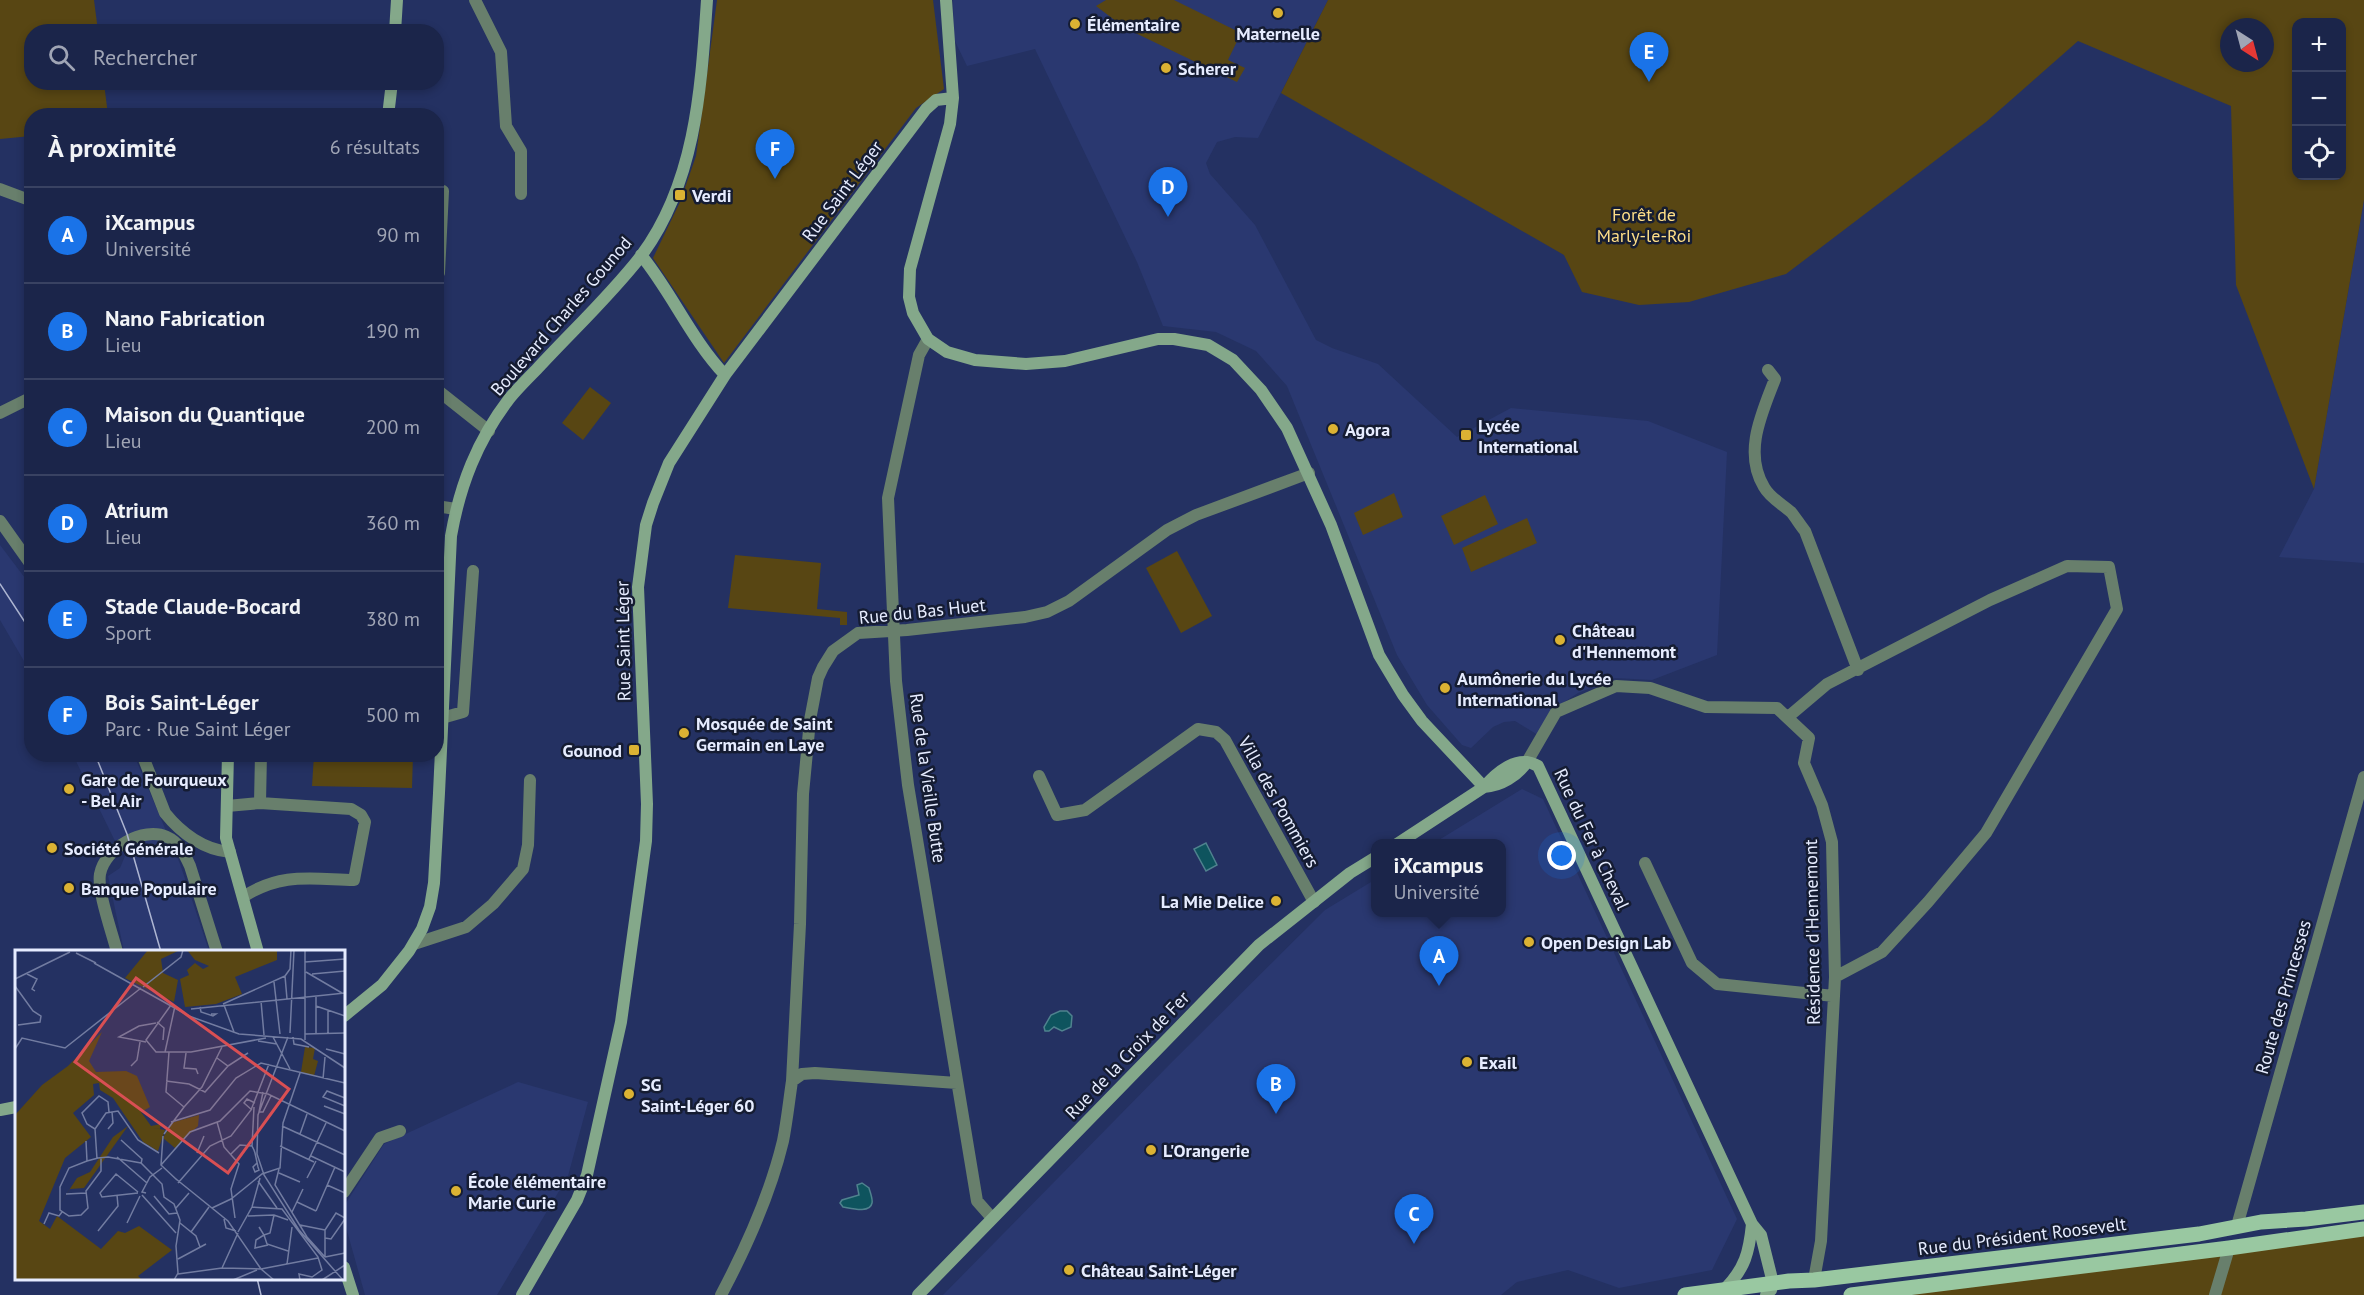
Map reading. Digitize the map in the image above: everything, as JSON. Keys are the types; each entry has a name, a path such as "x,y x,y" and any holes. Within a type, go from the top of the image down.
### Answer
{"main road":[{"name":"Rue du Président Roosevelt","path":"1685,1295 1725,1289 1769,1289 1814,1280 2199,1234 2261,1222 2306,1220 2364,1212"},
{"name":"Rue du Président Roosevelt","path":"1851,1295 2364,1229"}],"street":[{"path":"396,24 397,0"},
{"path":"475,0 501,52 506,126 521,151 521,194"},
{"name":"Boulevard Charles Gounod","path":"444,678 451,536 456,508 468,467 509,399 641,255 664,218 693,136 702,75 707,0"},
{"path":"946,0 953,98 950,124 910,269 909,297 913,313 928,339 947,352 975,360 1026,364 1065,361 1158,339 1174,339 1208,345 1233,360 1261,390 1287,428 1331,525 1379,655 1422,721 1484,788"},
{"path":"389,108 391,90"},
{"name":"Rue Saint Léger","path":"522,1295 573,1208 587,1175 621,1022 646,842 647,804 638,587 646,525 653,502 669,463 725,375 926,109 936,100 953,98"},
{"path":"0,189 24,198"},
{"path":"641,255 661,280 706,352 725,375"},
{"name":"Rue de la Vieille Butte","path":"928,339 919,355 888,498 896,681 908,785 977,1201 992,1218"},
{"path":"1768,370 1775,379 1758,424 1754,449 1758,472 1764,487 1791,513 1805,531 1858,670"},
{"path":"444,395 489,431"},
{"path":"0,413 24,401"},
{"name":"Rue du Bas Huet","path":"721,1295 765,1200 783,1141 792,1081 800,924 803,794 810,720 818,678 833,651 858,633 895,632 1025,617 1047,612 1069,601 1167,530 1196,515 1309,473"},
{"path":"444,507 456,508"},
{"path":"0,520 24,554"},
{"path":"1788,717 1827,684 1990,600 2067,566 2109,567 2117,609 1986,833 1882,952 1835,977"},
{"path":"444,717 463,712 473,571"},
{"name":"Résidence d'Hennemont","path":"1527,762 1556,712 1616,686 1650,688 1706,707 1777,708 1809,738 1804,763 1822,805 1832,842 1835,977 1821,1241 1814,1280"},
{"name":"Villa des Pommiers","path":"1039,776 1057,815 1085,810 1198,729 1216,732 1225,740 1314,902"},
{"path":"144,762 165,813 171,820 190,836 215,850 230,852"},
{"path":"228,762 226,838 258,950"},
{"path":"260,803 261,762"},
{"name":"Boulevard Charles Gounod","path":"345,1015 382,985 414,944 430,907 434,883 440,762"},
{"path":"1402,839 1484,788 1496,787 1522,769 1527,762"},
{"name":"Rue du Fer à Cheval","path":"1527,762 1538,766 1752,1224"},
{"name":"Route des Princesses","path":"2236,1226 2364,777"},
{"path":"414,944 466,927 493,904 523,869 528,845 530,780"},
{"path":"227,806 260,803 351,809 361,815 365,822 354,880 285,878 265,885 243,897"},
{"path":"117,950 102,892 100,876 103,865 111,852 120,845 154,835 166,837 184,853 217,950"},
{"name":"Rue de la Croix de Fer","path":"918,1295 1259,945 1350,873 1371,859"},
{"path":"1645,863 1692,963 1717,984 1834,996"},
{"path":"792,1081 802,1074 815,1073 957,1083"},
{"path":"0,1110 15,1107"},
{"path":"345,1191 381,1138 400,1131"},
{"path":"1752,1224 1761,1235 1769,1289"},
{"path":"1725,1289 1738,1275 1746,1259 1752,1224"},
{"path":"2215,1295 2229,1248"},
{"path":"345,1270 353,1295"}],"shaded area":[{"path":"953,0 1328,0 1258,138 1235,137 1217,142 1206,163 1210,174 1255,225 1316,340 1378,364 1457,437 1511,408 1648,421 1727,452 1717,655 1652,680 1615,678 1578,693 1558,706 1538,735 1515,721 1504,722 1493,727 1471,748 1462,745 1427,705 1397,655 1287,386 1256,351 1216,332 1163,326 1137,262 1035,49 967,66 954,39"},
{"path":"2364,200 2364,563 2279,557 2314,489"},
{"path":"0,545 24,577 24,661 0,620"},
{"path":"76,762 137,762 180,864 209,950 124,950 108,876 120,868 125,856 114,839"},
{"path":"1522,789 1543,799 1737,1219 1712,1270 1619,1288 1568,1270 1517,1282 1501,1295 943,1295 1325,910 1371,882 1371,917 1506,917 1506,839 1441,839"},
{"path":"1206,843 1217,865 1206,871 1194,849"},
{"path":"1067,1011 1072,1016 1071,1027 1062,1031 1054,1027 1045,1031 1044,1027 1051,1015"},
{"name":"École élémentaire Marie Curie","path":"518,1082 588,1102 568,1176 497,1295 365,1295 345,1224 345,1204 384,1144"},
{"path":"862,1183 869,1188 872,1200 870,1206 859,1210 843,1207 840,1203 842,1200 859,1195 857,1185"}],"green space":[{"path":"0,0 94,0 97,24 24,24 24,90 105,90 107,108 24,108 24,137 0,139"},
{"path":"717,0 933,0 944,89 916,108 724,363 653,258 680,202 696,156"},
{"path":"1106,0 1174,0 1241,33 1228,60 1245,68 1237,82 1125,28 1096,6"},
{"name":"Forêt de Marly-le-Roi","path":"1328,0 2364,0 2364,200 2314,489 2236,285 2231,106 2078,41 1986,122 1786,274 1689,302 1639,305 1582,292 1564,255 1281,93"},
{"path":"590,387 611,403 583,440 562,423"},
{"path":"1394,493 1403,517 1363,535 1354,513"},
{"path":"1485,495 1498,524 1454,545 1441,516"},
{"path":"1527,518 1537,543 1471,572 1462,548"},
{"path":"1177,551 1212,616 1181,633 1146,568"},
{"path":"735,555 821,563 817,609 847,612 847,625 840,625 840,618 728,608"},
{"path":"314,762 413,762 412,788 312,786"},
{"path":"2364,1230 2364,1295 1908,1295"}],"tram line":[{"path":"0,584 24,621"},
{"path":"98,762 127,834 160,950"},
{"path":"257,1280 261,1295"}],"place":[{"name":"Maternelle","path":"1278,13"},
{"name":"Élémentaire","path":"1075,24"},
{"name":"Scherer","path":"1166,68"},
{"name":"Stade Claude-Bocard","path":"1649,82"},
{"name":"Bois Saint-Léger","path":"775,179"},
{"name":"Verdi","path":"680,195"},
{"name":"Atrium","path":"1168,217"},
{"name":"Agora","path":"1333,429"},
{"name":"Lycée International","path":"1466,435"},
{"name":"Château d'Hennemont","path":"1560,640"},
{"name":"Aumônerie du Lycée International","path":"1445,688"},
{"name":"Mosquée de Saint Germain en Laye","path":"684,733"},
{"name":"Gounod","path":"634,750"},
{"name":"Gare de Fourqueux - Bel Air","path":"69,789"},
{"name":"Société Générale","path":"52,848"},
{"name":"Banque Populaire","path":"69,888"},
{"name":"La Mie Delice","path":"1276,901"},
{"name":"Open Design Lab","path":"1529,942"},
{"name":"iXcampus","path":"1439,986"},
{"name":"Exail","path":"1467,1062"},
{"name":"SG Saint-Léger 60","path":"629,1094"},
{"name":"Nano Fabrication","path":"1276,1114"},
{"name":"L'Orangerie","path":"1151,1150"},
{"name":"École élémentaire Marie Curie","path":"456,1191"},
{"name":"Maison du Quantique","path":"1414,1244"},
{"name":"Château Saint-Léger","path":"1069,1270"}]}
